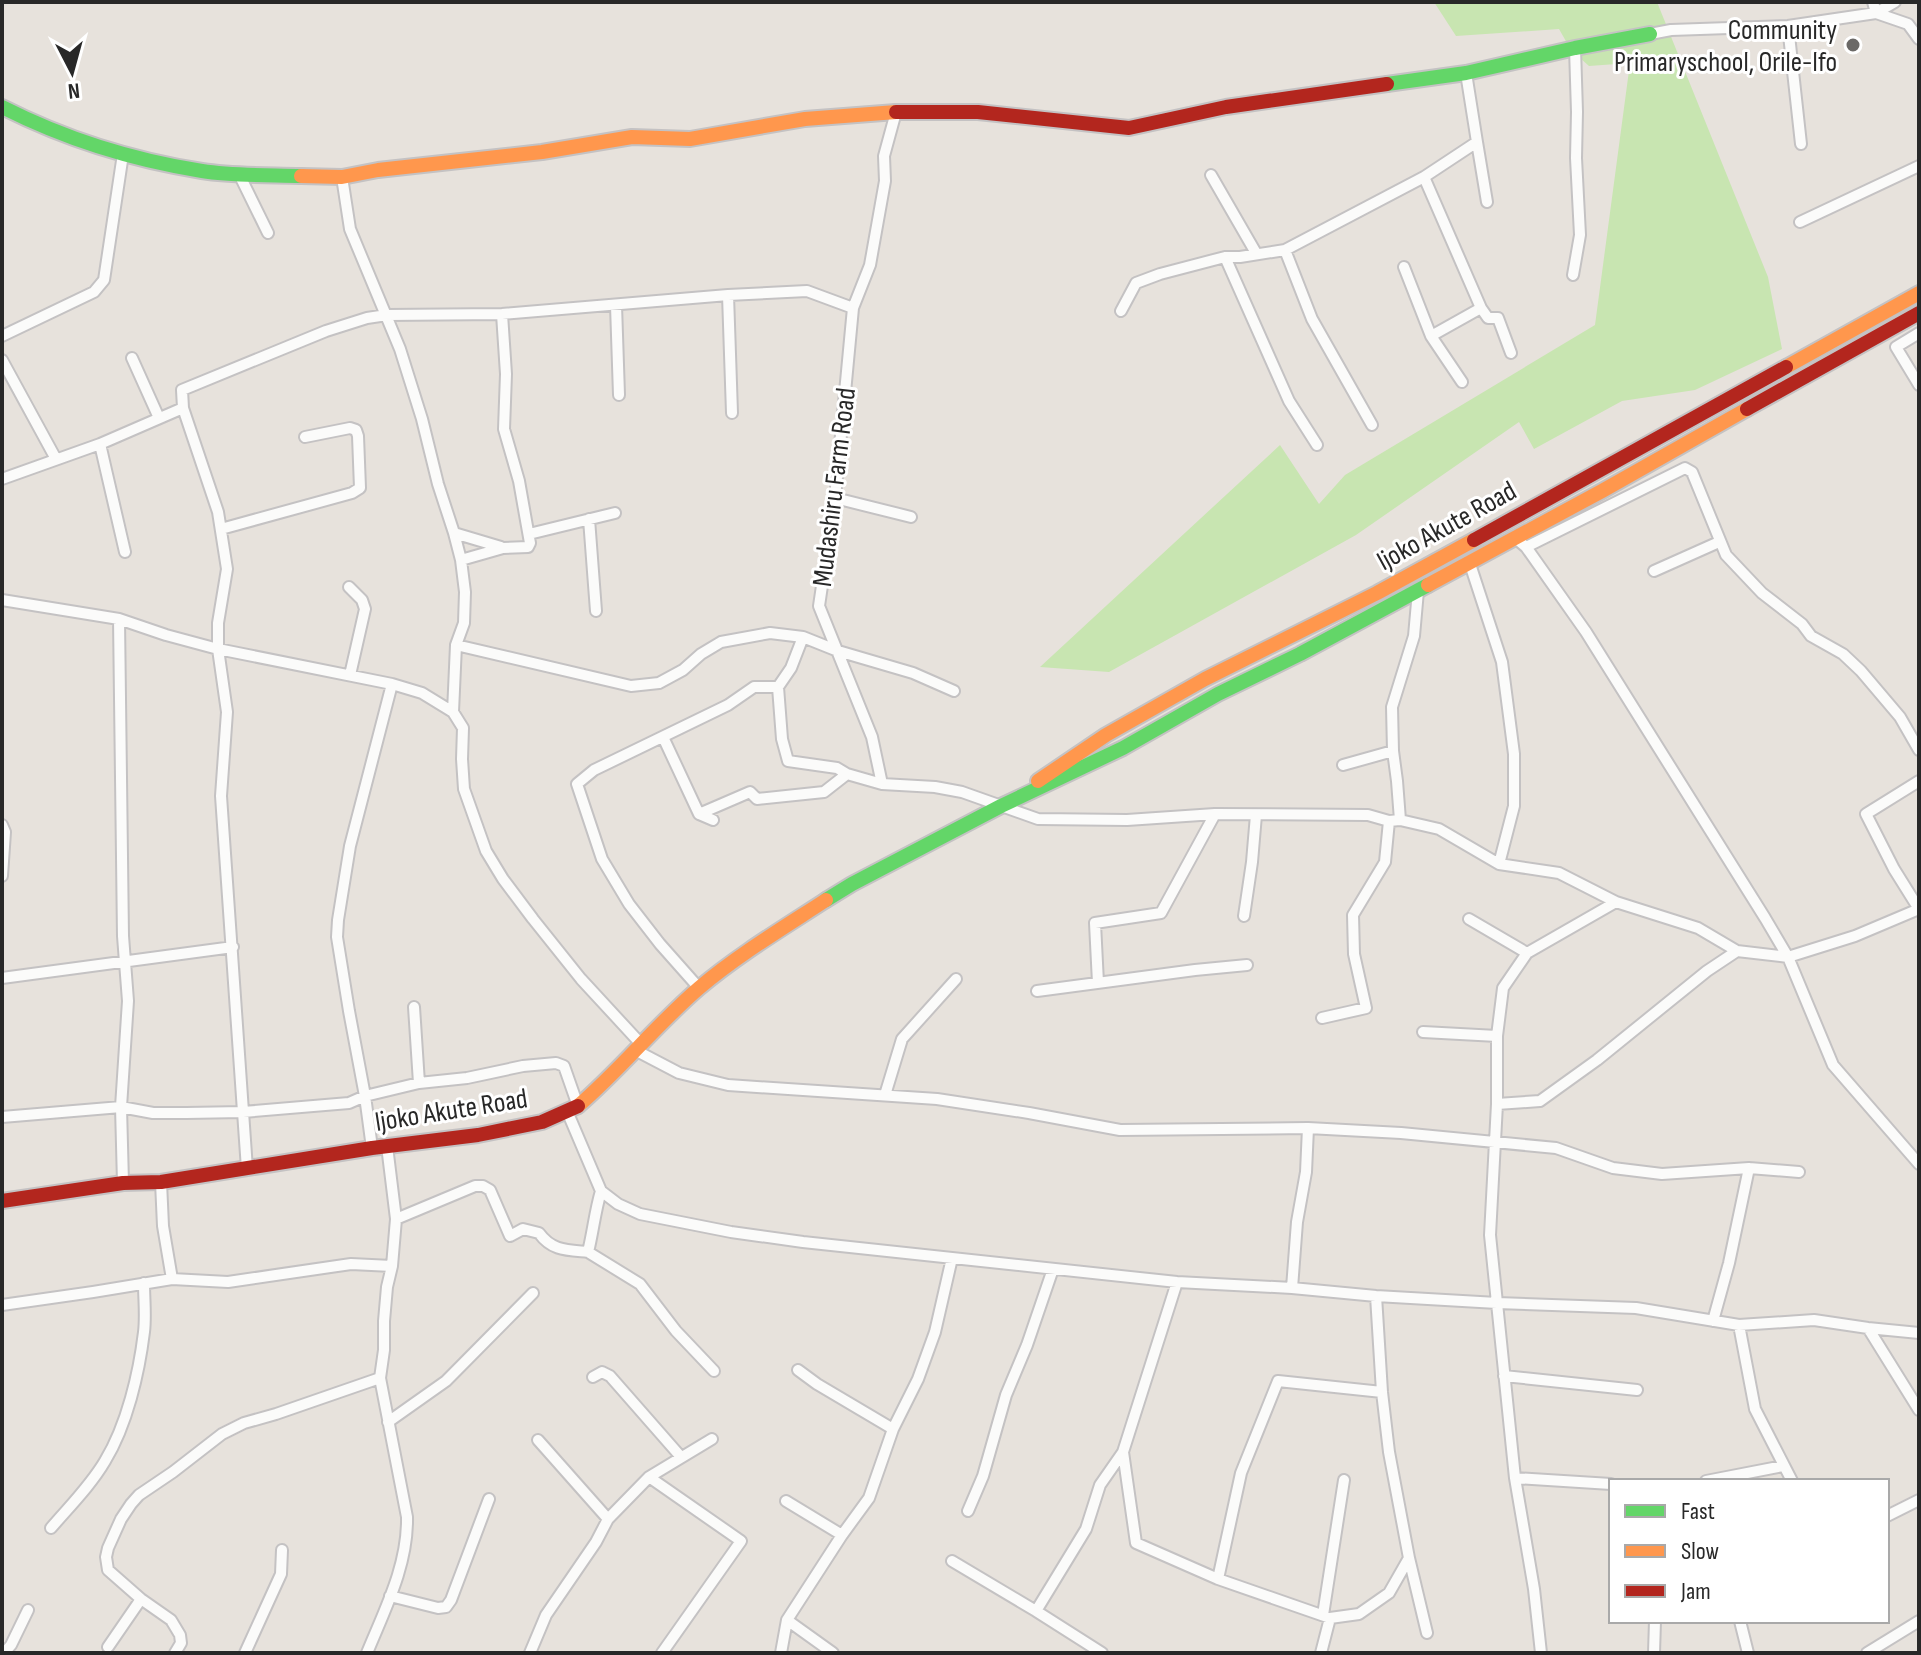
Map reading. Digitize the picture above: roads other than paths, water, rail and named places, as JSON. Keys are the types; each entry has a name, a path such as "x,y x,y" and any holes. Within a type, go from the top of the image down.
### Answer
{"main road":[{"path":"2,107 96,147 203,171 342,177 391,168 542,152 632,137 690,139 805,119 896,112 978,112 1129,128 1226,107 1466,73 1650,34"},
{"name":"Ijoko Akute Road","path":"1001,806 1118,728 1205,679 1377,593 1919,293"},
{"name":"Ijoko Akute Road","path":"2,1201 123,1183 161,1182 379,1147 478,1135 542,1122 573,1109 598,1089 699,988 755,946 852,884 1001,806 1123,748 1218,694 1418,591 1919,313"}],"street":[{"path":"1650,34 1671,30 1788,26 1895,2"},
{"path":"1874,7 1908,24 1919,39"},
{"path":"1788,26 1801,144"},
{"path":"1573,275 1580,235 1575,48"},
{"path":"1466,73 1487,202"},
{"name":"Mudashiru Farm Road","path":"882,784 872,737 819,606 835,498 853,308 870,265 885,181 884,156 896,112"},
{"path":"1121,311 1136,283 1225,257 1285,250 1424,177 1477,142"},
{"path":"2,336 94,292 104,280 123,154"},
{"path":"1800,222 1919,166"},
{"path":"239,174 268,233"},
{"path":"1211,175 1256,253"},
{"path":"342,177 350,229 400,349 461,560 465,592 464,623 456,645 453,712"},
{"path":"1424,177 1481,308 1488,318 1498,318 1511,353"},
{"path":"1285,250 1312,319 1372,425"},
{"path":"1225,257 1289,401 1317,445"},
{"path":"1404,267 1431,336 1462,382"},
{"path":"247,1169 221,796 227,712 218,649 218,623 227,569 218,512 183,408 182,390 326,331 387,315 502,314 807,291 853,308"},
{"path":"728,295 732,413"},
{"path":"616,305 619,395"},
{"path":"1431,336 1481,308"},
{"path":"461,560 503,548 528,547 530,543 519,481 504,429 506,374 502,314"},
{"path":"1919,333 1896,347 1919,385"},
{"path":"132,358 159,418"},
{"path":"2,360 56,459"},
{"path":"2,479 100,444 183,408"},
{"path":"221,529 352,493 360,488 356,430 350,428 305,437"},
{"path":"100,444 125,552"},
{"path":"1526,547 1685,468 1692,472 1726,555 1762,593 1802,624 1811,636 1843,654 1861,671 1900,717 1919,750"},
{"path":"835,498 911,517"},
{"path":"529,534 615,513"},
{"path":"589,519 596,611"},
{"path":"454,533 503,548"},
{"path":"1514,537 1526,547 1586,632 1788,957 1833,1065 1919,1164"},
{"path":"1654,571 1719,542"},
{"path":"1469,561 1502,662 1514,754 1514,806 1499,864"},
{"path":"349,587 362,600 365,609 350,675"},
{"path":"1322,1018 1366,1008 1354,954 1353,915 1385,862 1394,821 1397,781 1392,707 1414,636 1418,591"},
{"path":"2,600 119,619 218,649 392,684 422,693 453,712 463,728 464,789 486,851 503,879 638,1047 679,1073 728,1085 937,1099 1120,1130 1308,1128 1401,1133 1556,1148 1613,1168 1662,1174 1749,1168 1799,1172"},
{"path":"119,619 123,936 128,1001 121,1107 123,1183"},
{"path":"456,645 631,686 659,683 721,642 770,633 803,637 838,651 913,673 954,691"},
{"path":"803,637 791,668 778,687 782,739 788,761 837,768 882,784 962,792 1038,819 1127,820 1215,814 1368,815 1439,829 1499,864 1559,873 1616,902 1698,928 1737,951 1788,957 1855,936 1919,909 1866,814 1919,781"},
{"path":"367,1653 390,1596 407,1540 401,1481 380,1378 396,1219 365,1096 337,937 350,846 392,684"},
{"path":"699,988 629,904 602,859 577,784 594,770 728,705 754,687 778,687"},
{"path":"663,737 699,814 713,820"},
{"path":"1343,765 1393,751"},
{"path":"699,814 750,792 757,799 824,792 847,774"},
{"path":"1098,983 1095,923 1161,913 1215,814"},
{"path":"1244,916 1256,815"},
{"path":"2,825 5,832 2,876"},
{"path":"1541,1653 1534,1589 1515,1478 1490,1235 1497,1036 1503,988 1527,953 1616,902"},
{"path":"1469,919 1527,953"},
{"path":"2,978 233,947"},
{"path":"1497,1104 1540,1101 1737,951"},
{"path":"1037,991 1247,965"},
{"path":"885,1095 902,1039 956,979"},
{"path":"414,1007 419,1083"},
{"path":"1423,1032 1497,1036"},
{"path":"2,1117 121,1107 153,1113 243,1112 349,1103 419,1083 556,1063 564,1066 573,1109 601,1191 618,1204 640,1214 731,1232 1177,1282 1497,1303 1636,1308 1739,1325 1814,1320 1919,1333"},
{"path":"1292,1288 1308,1128"},
{"path":"1713,1321 1749,1168"},
{"path":"161,1182 163,1226 172,1279"},
{"path":"396,1219 475,1186 483,1186 490,1190 510,1236 523,1229 539,1233 547,1243 565,1250 588,1252 640,1284 676,1331 714,1371"},
{"path":"588,1252 601,1191"},
{"path":"781,1653 787,1620 869,1498 893,1429 918,1379 935,1332 952,1258"},
{"path":"2,1305 172,1279 228,1282 351,1264 392,1266"},
{"path":"968,1511 983,1476 1006,1395 1053,1269"},
{"path":"1036,1611 1086,1529 1100,1485 1123,1452 1177,1282"},
{"path":"51,1528 105,1461 130,1401 144,1329 144,1283"},
{"path":"388,1422 446,1381 533,1293"},
{"path":"1376,1296 1389,1452 1427,1633"},
{"path":"1739,1325 1755,1409 1791,1479"},
{"path":"1868,1328 1919,1410"},
{"path":"798,1370 893,1429"},
{"path":"593,1377 602,1372 610,1376 681,1457"},
{"path":"1504,1376 1637,1390"},
{"path":"175,1653 181,1643 171,1620 108,1570 108,1548 121,1519 139,1495 231,1428 380,1378"},
{"path":"1218,1579 1241,1473 1278,1381 1382,1392"},
{"path":"530,1653 546,1615 608,1519 649,1477 712,1439"},
{"path":"538,1440 608,1519"},
{"path":"1123,1452 1136,1543 1218,1579 1327,1616 1359,1614 1389,1593 1409,1558"},
{"path":"1716,1479 1783,1466"},
{"path":"649,1477 741,1541 662,1653"},
{"path":"1515,1478 1609,1484"},
{"path":"1321,1653 1344,1480"},
{"path":"390,1596 438,1608 446,1607 489,1499"},
{"path":"1889,1515 1919,1500"},
{"path":"786,1501 842,1535"},
{"path":"245,1653 281,1574 282,1550"},
{"path":"952,1561 1101,1653"},
{"path":"108,1647 141,1599"},
{"path":"4,1653 28,1610"},
{"path":"787,1620 833,1653"},
{"path":"1867,1653 1919,1621"},
{"path":"1654,1653 1655,1623"},
{"path":"1740,1623 1748,1653"}],"place":[{"name":"Community Primaryschool, Orile-Ifo","path":"1853,45"}]}
